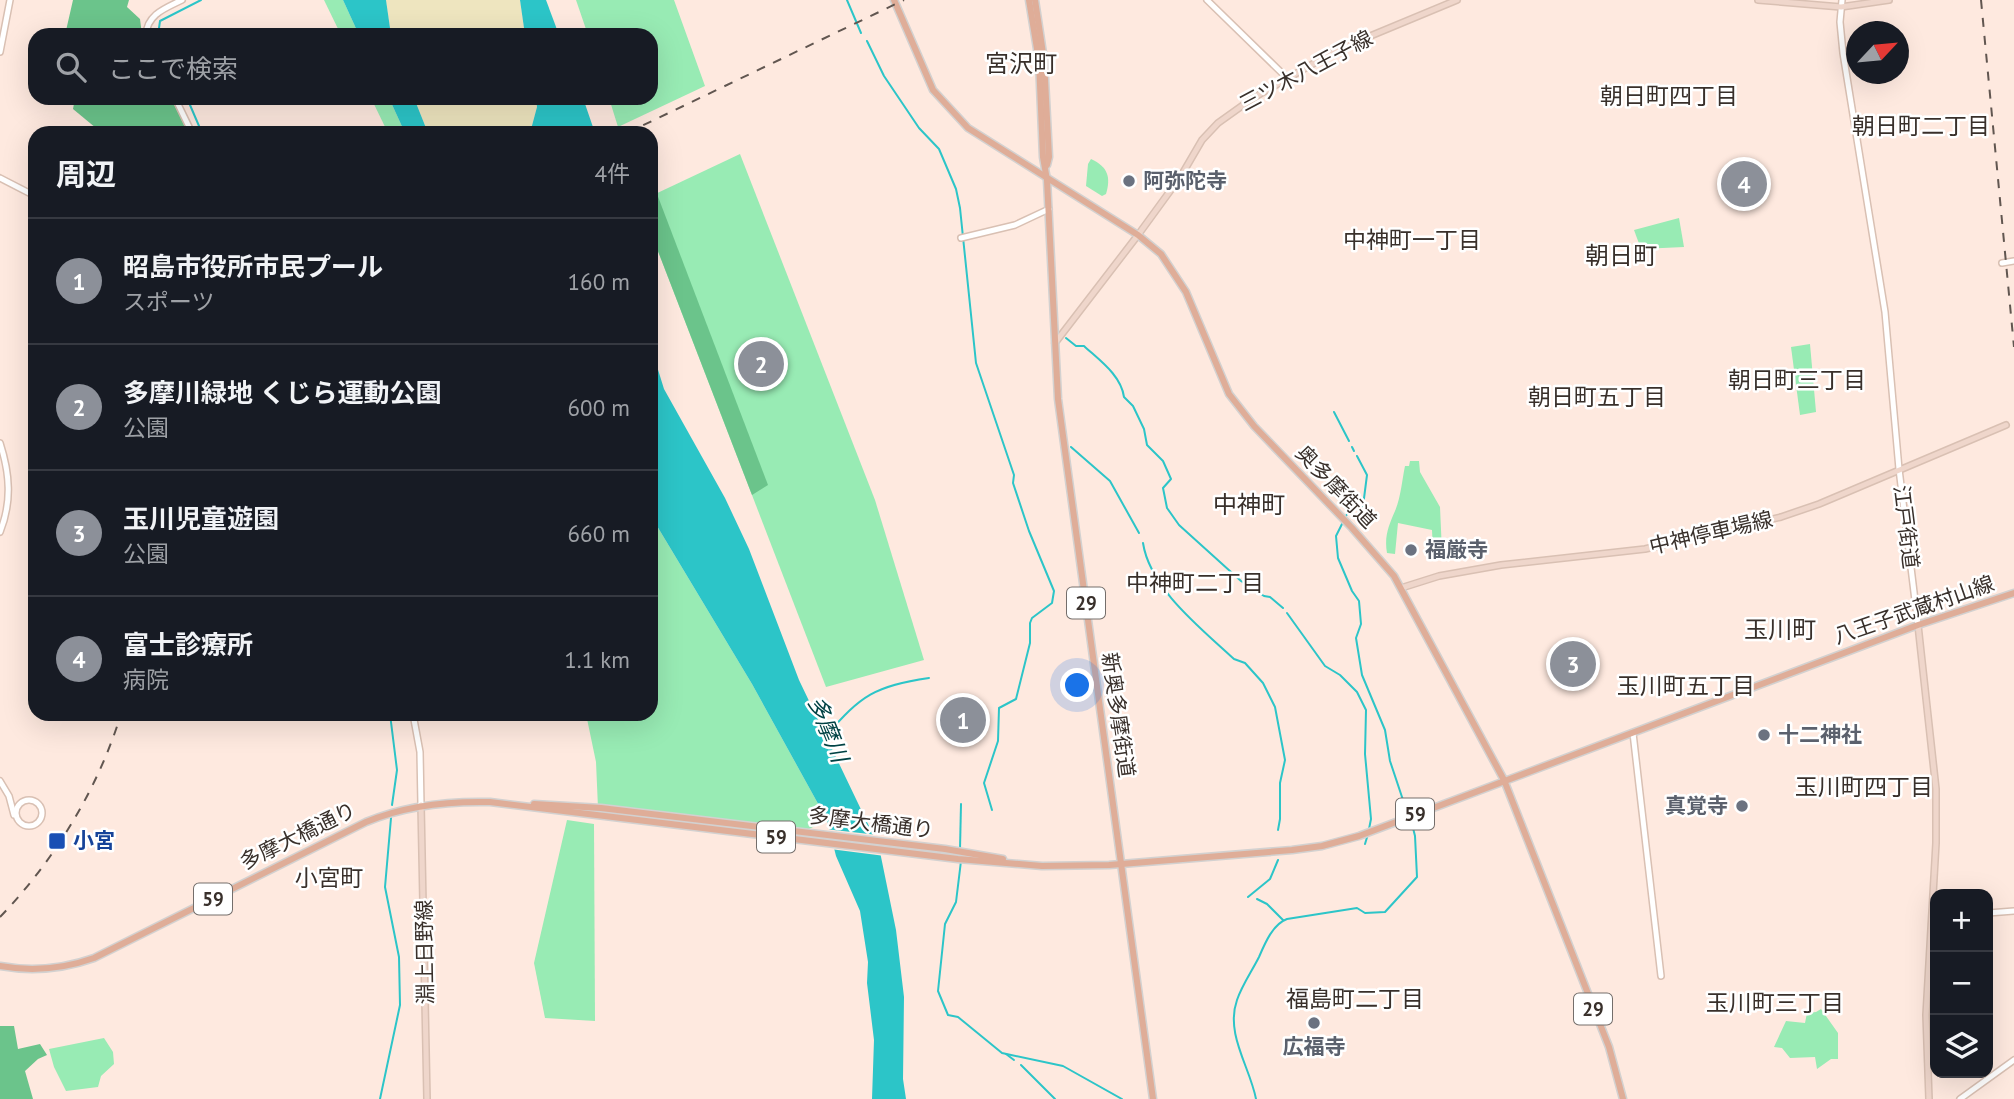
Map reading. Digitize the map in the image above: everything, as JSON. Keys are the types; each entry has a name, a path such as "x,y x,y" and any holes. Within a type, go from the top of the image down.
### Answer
{"main road":[{"name":"奥多摩街道","path":"894,0 925,76 950,111 972,131 1138,235 1161,254 1186,292 1229,394 1254,426 1389,568 1504,780 1609,1047 1623,1099"},
{"name":"新奥多摩街道","path":"1030,0 1039,61 1058,400 1153,1099"},
{"name":"新奥多摩街道","path":"1035,0 1045,75 1049,157 1046,167"},
{"name":"三ツ木八王子線","path":"1055,343 1138,235 1210,131 1234,110 1339,49 1456,0"},
{"path":"1758,0 1842,8 1889,0"},
{"name":"中神停車場線","path":"1401,588 1439,576 1501,565 1631,551 1723,532 1807,508 2006,425"},
{"name":"八王子武蔵村山線","path":"1359,836 1918,625 2014,593"},
{"name":"江戸街道","path":"1918,625 1936,789 1934,889"},
{"name":"多摩大橋通り","path":"0,966 46,970 94,958 366,822 421,805 461,802 601,808 945,849 958,855 989,860 1059,866 1292,850 1322,846 1359,836"},
{"name":"多摩大橋通り","path":"503,803 945,858 958,855"},
{"name":"淵上日野線","path":"421,805 427,1099"},
{"name":"江戸街道","path":"1929,1099 1926,1015 1931,952"}],"street":[{"path":"0,52 3,24 10,0"},
{"path":"147,28 153,16 182,0"},
{"path":"1207,0 1287,78"},
{"name":"江戸街道","path":"1842,0 1843,54 1885,312 1899,468 1918,625"},
{"path":"178,105 189,126"},
{"path":"0,178 28,192"},
{"path":"963,237 1015,225 1049,209"},
{"path":"2002,263 2014,261"},
{"path":"0,443 7,468 9,491 0,532"},
{"path":"414,721 420,752 421,805"},
{"path":"1633,733 1661,976"},
{"path":"0,781 9,796 14,815 21,824 34,826 38,823 43,812 42,807 36,802 17,802 9,796"},
{"path":"14,815 16,807 23,802"},
{"path":"1993,913 2014,911"},
{"path":"1960,1099 2014,1060"}],"green space":[{"path":"73,0 129,0 127,7 140,19 141,28 67,28"},
{"path":"324,0 343,0 356,28 338,28"},
{"path":"576,0 674,0 705,86 618,126 611,105 658,105 658,28 586,28"},
{"path":"74,105 174,105 185,126 94,126 73,109"},
{"path":"374,105 392,105 402,126 385,126"},
{"path":"740,154 875,500 924,660 826,687 658,251 658,193"},
{"path":"1091,159 1107,173 1106,194 1102,196 1086,186"},
{"path":"658,197 768,485 752,495 658,251"},
{"path":"1679,218 1684,247 1641,249 1634,230"},
{"path":"1810,344 1816,412 1800,415 1791,347"},
{"path":"1410,461 1419,461 1420,472 1440,507 1442,552 1433,552 1432,530 1398,523 1395,554 1387,553 1388,531 1399,500 1405,466 1409,466"},
{"path":"658,528 752,684 827,820 803,832 598,808 596,762 587,721 658,721"},
{"path":"1574,644 1585,678 1569,683 1563,647"},
{"path":"567,820 594,824 595,1021 545,1018 534,963"},
{"path":"1821,1009 1838,1033 1838,1059 1831,1059 1817,1069 1815,1057 1790,1058 1782,1048 1774,1047 1786,1021 1805,1023 1807,1013"},
{"path":"0,1026 14,1026 18,1049 40,1044 47,1055 25,1071 33,1099 0,1099"},
{"path":"104,1038 113,1052 114,1064 101,1076 98,1087 66,1091 54,1067 49,1049"}],"sand":[{"path":"386,0 520,0 524,28 390,28"},
{"path":"417,105 537,105 532,126 425,126"}],"water":[{"path":"343,0 386,0 390,28 356,28"},
{"path":"520,0 546,0 556,28 524,28"},
{"path":"392,105 417,105 425,126 402,126"},
{"path":"585,105 593,126 532,126 537,107"},
{"path":"658,370 664,389 725,498 749,549 799,680 879,847 896,930 904,997 903,1079 906,1099 872,1099 874,1040 867,983 868,962 860,911 836,856 827,820 752,684 658,528"}],"pier":[{"path":"825,829 878,835 885,856 830,849"}],"waterway":[{"path":"159,28 160,21 201,0"},
{"path":"847,0 861,33"},
{"path":"867,41 884,76 919,128 939,149 956,189 976,363 1014,475 1013,483 1029,531 1054,591 1052,603 1032,618 1030,623 1030,643 1016,699 999,708 998,741 984,783 992,810"},
{"path":"190,105 199,126"},
{"path":"1066,338 1076,346 1084,346 1119,382 1124,397 1133,406 1144,429 1147,445 1163,461 1171,479 1163,488 1167,508 1179,525 1241,581 1270,597 1283,608"},
{"path":"1334,412 1349,441"},
{"path":"1071,447 1110,481 1139,533"},
{"path":"1352,447 1354,451"},
{"path":"1345,517 1352,508 1363,506 1367,475 1357,456"},
{"path":"1343,522 1336,536 1338,558 1359,601 1361,624 1356,638 1362,675 1385,730 1390,761 1408,815"},
{"path":"1143,543 1148,560 1166,592 1234,659 1245,663 1263,683 1275,707 1285,760 1280,783 1278,830"},
{"path":"1287,613 1325,666 1340,675 1357,692 1366,710 1365,754 1371,819 1369,829"},
{"name":"多摩川","path":"826,736 849,711 870,695 895,685 929,678"},
{"path":"391,721 397,770 392,805"},
{"path":"960,849 961,804"},
{"path":"380,1099 400,1005 399,957 385,887 391,818"},
{"path":"1256,1099 1236,1038 1234,1013 1237,1000 1267,940 1278,925 1287,919 1357,908 1365,913 1385,912 1417,877 1415,836 1411,820"},
{"path":"1365,844 1368,834"},
{"path":"1248,897 1270,879 1278,860"},
{"path":"961,861 956,902 945,924 938,991 948,1015 958,1017 1002,1053 1063,1066 1122,1099"},
{"path":"1257,899 1267,904 1283,920"},
{"path":"1006,1054 1014,1060"},
{"path":"1021,1065 1055,1099"}],"railway":[{"path":"642,126 904,0"},
{"path":"1981,0 2014,347"},
{"path":"0,917 38,872 72,823 100,769 118,721"}],"place":[{"name":"阿弥陀寺","path":"1129,181"},
{"name":"富士診療所","path":"1744,184"},
{"name":"多摩川緑地 くじら運動公園","path":"761,364"},
{"name":"福厳寺","path":"1411,550"},
{"name":"玉川児童遊園","path":"1573,664"},
{"name":"昭島市役所市民プール","path":"963,720"},
{"name":"十二神社","path":"1764,735"},
{"name":"真覚寺","path":"1742,806"},
{"name":"小宮","path":"57,841"},
{"name":"広福寺","path":"1314,1023"}],"district":[{"name":"宮沢町","path":"1021,64"},
{"name":"朝日町四丁目","path":"1669,96"},
{"name":"朝日町二丁目","path":"1921,126"},
{"name":"中神町一丁目","path":"1412,240"},
{"name":"朝日町","path":"1621,256"},
{"name":"朝日町三丁目","path":"1797,380"},
{"name":"朝日町五丁目","path":"1597,397"},
{"name":"中神町","path":"1249,505"},
{"name":"中神町二丁目","path":"1195,583"},
{"name":"玉川町","path":"1780,630"},
{"name":"玉川町五丁目","path":"1686,686"},
{"name":"玉川町四丁目","path":"1864,787"},
{"name":"小宮町","path":"329,878"},
{"name":"福島町二丁目","path":"1355,999"},
{"name":"玉川町三丁目","path":"1775,1003"}]}
